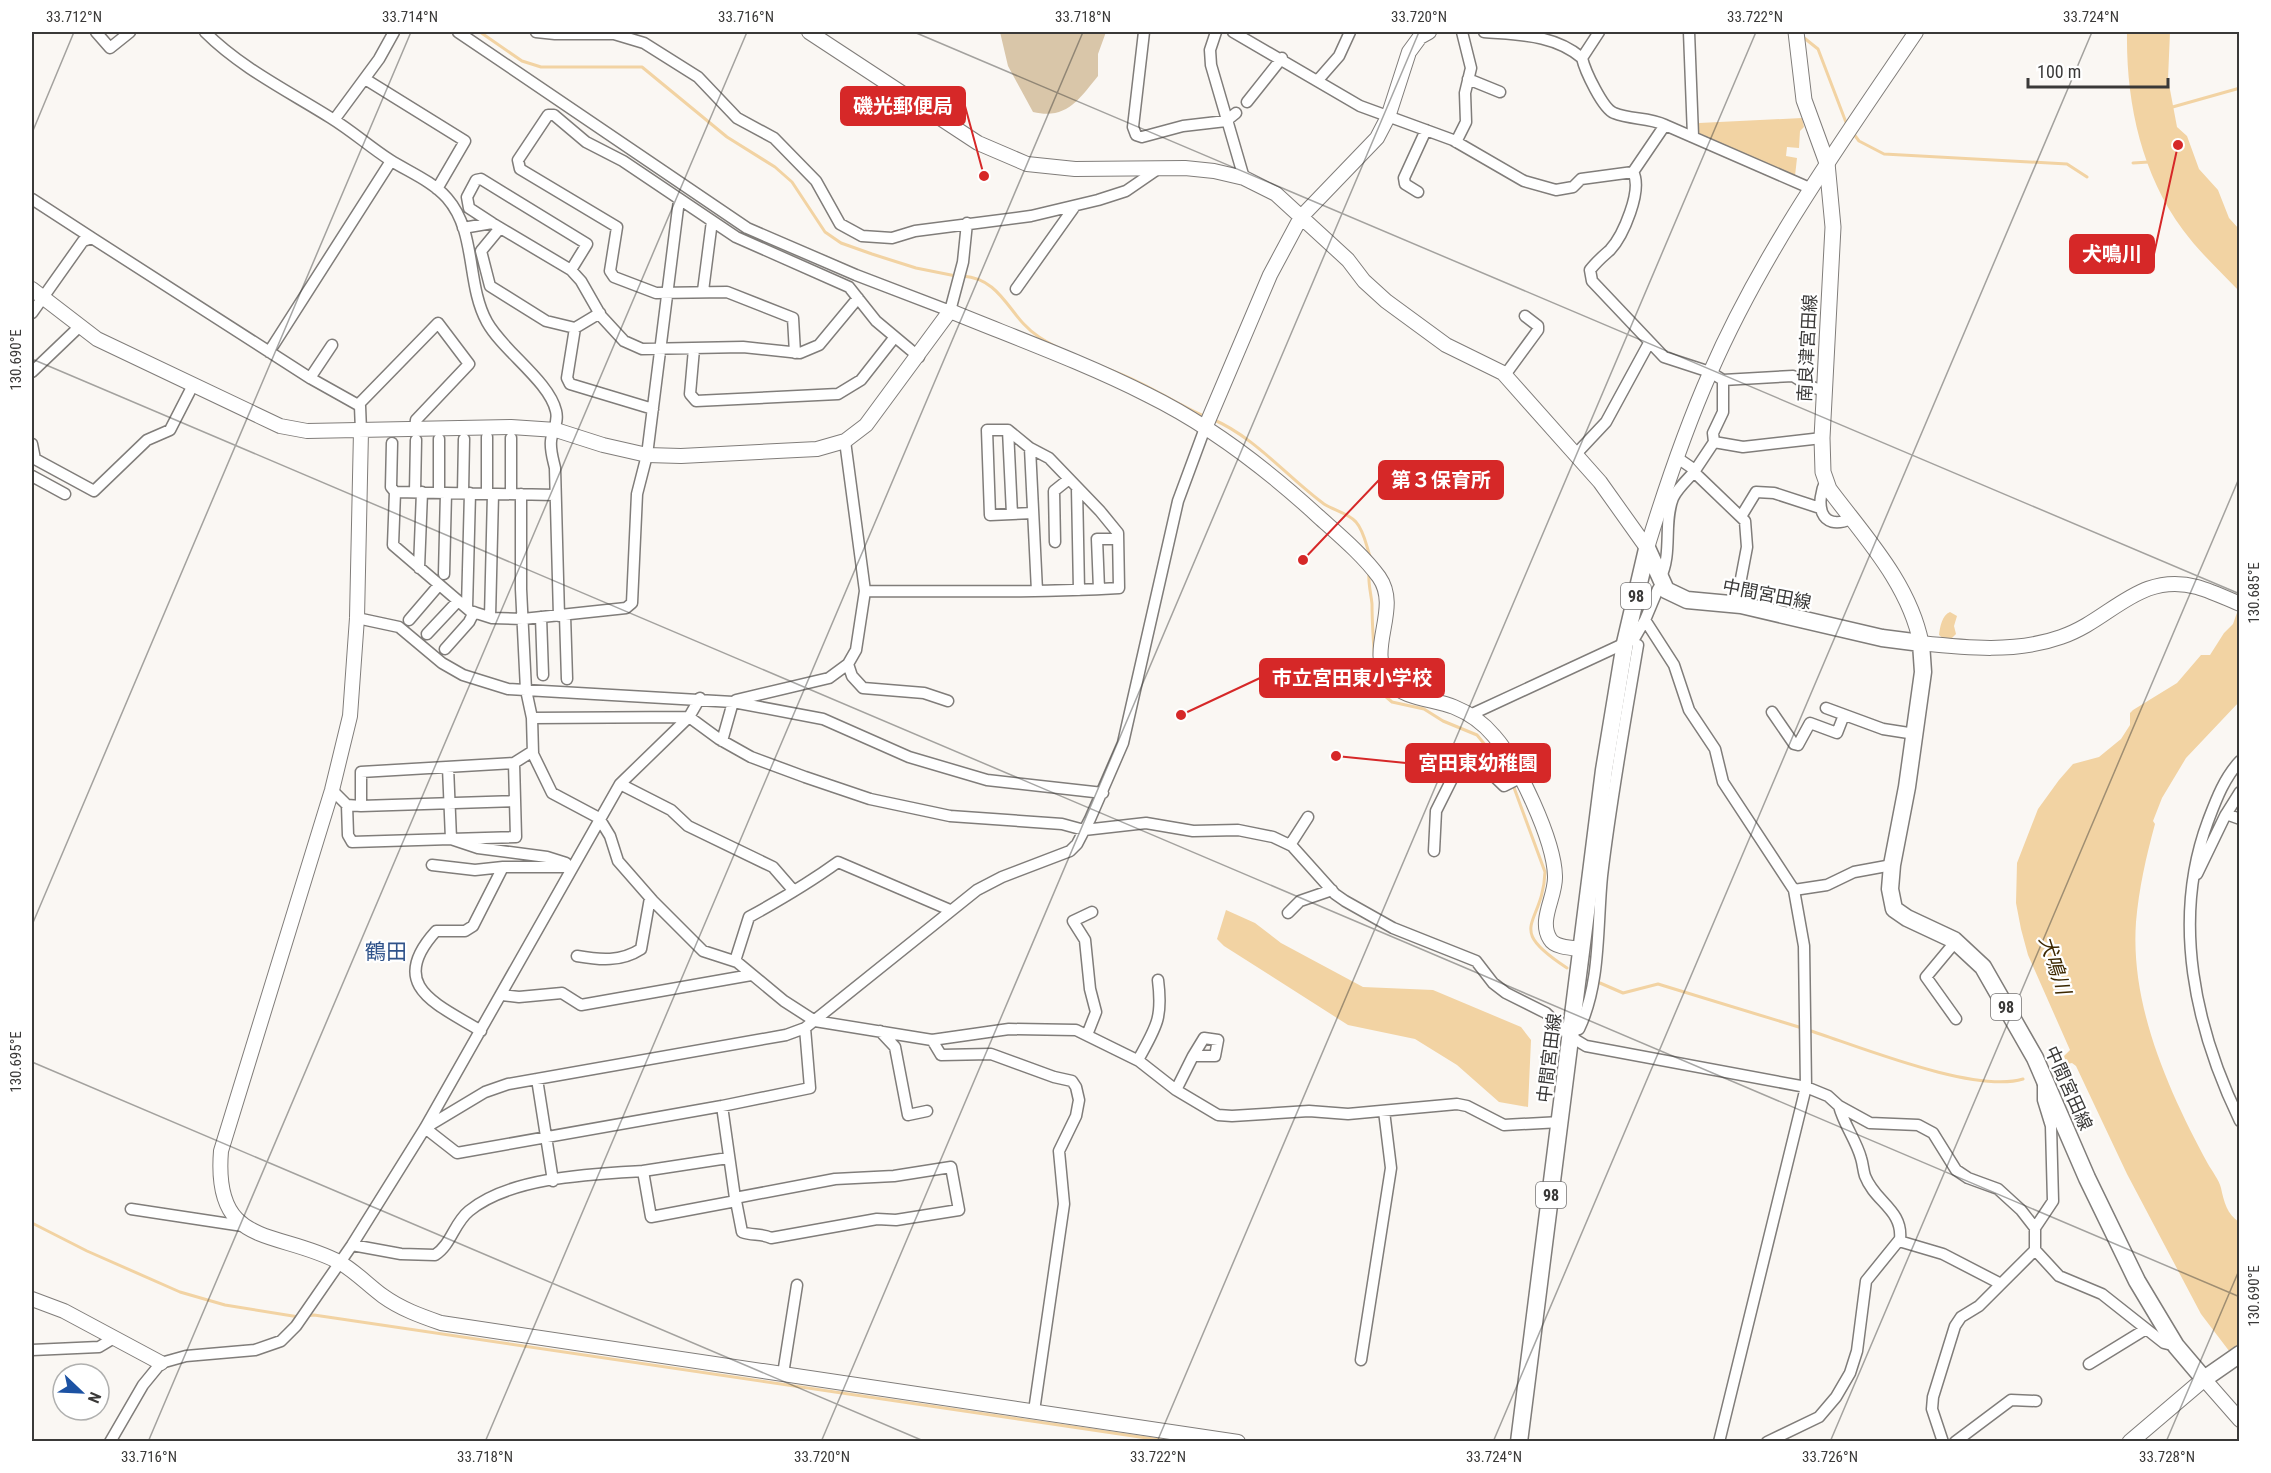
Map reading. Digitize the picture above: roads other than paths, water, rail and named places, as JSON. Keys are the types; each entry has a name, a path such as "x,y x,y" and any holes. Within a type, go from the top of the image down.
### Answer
{"main road":[{"name":"南良津宮田線","path":"1796,32 1804,100 1827,163 1833,226 1822,438 1823,472 1851,519 1905,593 1917,620 1921,643"},
{"name":"中間宮田線","path":"1647,548 1659,584 1687,600 1736,605 1882,638 1921,643 1923,672 1915,734 1892,865 1890,889 1894,909 1907,918 1956,941 1983,967 2035,1058 2136,1281 2176,1346 2209,1376"},
{"name":"中間宮田線","path":"1520,1442 1561,1122 1589,950 1604,770 1631,644 1647,548"},
{"path":"2130,1442 2209,1376 2240,1354"}],"street":[{"path":"96,32 110,48 130,32"},
{"path":"205,32 228,55 334,120 391,161 437,189 452,205 463,228 480,308 496,335 551,398 558,420 551,438 551,447 567,679"},
{"path":"334,120 391,41 394,32"},
{"path":"458,32 747,228 845,271 950,311 1207,422 1303,502 1377,574 1388,598 1380,660 1387,679 1393,686 1406,693 1452,706 1470,715 1492,733 1508,751 1522,777 1552,857 1555,888 1545,924 1549,938 1552,943 1560,946 1589,950"},
{"path":"536,32 614,33 631,37 662,54 698,77 737,118 774,138 816,181 840,224 850,232 862,236 892,238 915,231 1031,216 1075,206 1136,187 1158,169"},
{"path":"809,32 978,143 1013,159 1040,167 1214,171 1244,178 1276,194 1386,301 1446,345 1505,375 1599,482 1647,548"},
{"path":"1144,32 1133,128 1136,135 1142,137 1183,126 1226,121 1236,112"},
{"path":"1216,32 1210,50 1211,65 1244,178"},
{"path":"1233,32 1282,58 1360,106 1455,142 1524,181 1556,190 1573,187 1581,179 1634,172 1665,125"},
{"path":"1318,80 1339,56 1350,32"},
{"path":"425,1128 485,1092 508,1084 786,1035 805,1028 977,890 1002,877 1070,851 1084,830 1123,743 1178,501 1207,422 1270,275 1300,217 1371,146 1388,117 1409,52 1420,37 1429,32"},
{"path":"1455,142 1466,122 1465,103 1471,63 1462,32"},
{"path":"1484,32 1542,38 1562,45 1582,58 1609,111 1665,125 1812,189"},
{"path":"1582,58 1599,32"},
{"path":"1689,32 1693,136"},
{"path":"1470,715 1631,644 1637,636 1668,559 1669,496 1676,457 1710,372 1762,270 1827,163 1916,32"},
{"path":"1247,102 1282,58"},
{"path":"1468,78 1500,92"},
{"path":"365,79 465,141 437,189"},
{"path":"795,353 793,318 727,292 657,293 614,277 610,271 617,227 520,169 518,160 548,115 554,115 586,142 623,161 736,237 849,287 894,338 919,357"},
{"path":"1418,192 1405,183 1404,178 1426,130"},
{"path":"269,352 391,161"},
{"path":"1634,172 1637,178 1637,193 1611,249 1598,259 1590,270 1592,281 1664,357 1710,372 1723,380 1793,376 1809,386 1824,391"},
{"path":"571,270 587,244 481,179 477,180 467,197 469,208 571,270 581,281 600,313 624,341 642,349 743,347 795,353 819,345 858,298"},
{"path":"32,199 310,378 358,405"},
{"path":"392,443 391,487 395,492 393,545 470,610 490,617 523,619 626,608 632,603 637,494 647,455 679,200"},
{"path":"1016,289 1075,206"},
{"path":"703,291 712,220"},
{"path":"37,293 79,327 192,387 280,426 307,432 361,431 416,435 511,427 556,430 603,445 647,455 681,456 817,449 845,441 866,425 919,357 950,311 962,267 967,223"},
{"path":"463,228 496,225"},
{"path":"496,225 481,251 490,286 546,321 575,328 600,313"},
{"path":"32,313 37,293 83,241 92,238"},
{"path":"1505,375 1538,330 1538,326 1525,316"},
{"path":"358,405 438,323 469,364 416,420 419,568"},
{"path":"32,372 79,327"},
{"path":"575,328 567,378 570,384 653,409"},
{"path":"694,349 690,394 696,401 829,396 856,385 894,338"},
{"path":"1575,455 1606,422 1649,343"},
{"path":"310,378 332,345"},
{"path":"1647,548 1669,496 1695,471 1714,442 1713,433 1723,412 1723,380"},
{"path":"32,444 35,459 94,491 147,440 170,430 192,387"},
{"path":"243,1226 222,1197 219,1177 221,1151 332,790 352,705 357,618 361,431 358,405"},
{"path":"865,591 1037,591 1119,588 1118,534 1100,511 1044,453 1030,448 1008,430 987,430 990,515 1033,513"},
{"path":"1008,430 1012,514"},
{"path":"488,437 490,617"},
{"path":"511,438 526,690 532,718 533,752 552,793 599,818 610,836 618,861 650,898 703,951 735,961 784,1001 815,1021 932,1041 1009,1029 1066,1028 1087,1035 1138,1060 1176,1090 1204,1109 1218,1115 1309,1111 1348,1114 1457,1104 1467,1106 1504,1125 1561,1122"},
{"path":"1714,442 1743,447 1822,438"},
{"path":"439,439 444,574"},
{"path":"445,649 469,622 464,439"},
{"path":"734,702 829,678 848,664 856,650 865,591 845,441"},
{"path":"1030,448 1037,591"},
{"path":"1676,457 1695,471 1726,505 1742,515 1745,521 1747,547 1736,605"},
{"path":"32,476 65,494"},
{"path":"1055,542 1054,491 1069,479"},
{"path":"1826,480 1821,489 1820,508 1825,518 1844,522 1851,519"},
{"path":"1077,488 1079,590"},
{"path":"395,492 555,495"},
{"path":"1742,515 1756,492 1774,493 1820,508"},
{"path":"1099,589 1097,539 1118,539"},
{"path":"1921,643 1975,648 2035,644 2080,630 2146,587 2171,583 2201,588 2240,604"},
{"path":"409,620 439,585"},
{"path":"427,634 458,601"},
{"path":"541,617 543,675"},
{"path":"357,618 399,627 442,663 463,675 508,689 700,698 734,702 831,722 909,757 987,780 1102,793"},
{"path":"1645,620 1674,665 1689,710 1715,749 1723,782 1794,890 1804,946 1806,1087 1719,1442"},
{"path":"848,664 852,676 863,688 924,693 948,701"},
{"path":"110,1442 143,1385 161,1363 186,1356 255,1350 281,1341 307,1312 425,1128 620,784 689,717 700,698"},
{"path":"722,741 734,702"},
{"path":"1826,708 1883,729 1915,734"},
{"path":"1772,712 1794,744 1798,745 1810,723 1837,733 1844,715"},
{"path":"532,718 689,717 722,741 751,757 870,799 950,816 1062,824 1084,830 1146,824 1193,831 1238,830 1260,833 1290,845 1332,890 1393,928 1476,961 1493,983 1506,993 1546,1013 1575,1033 1586,1046 1806,1087 1828,1096 1839,1106 1870,1123 1918,1125 1932,1133 1956,1170 1968,1179 1998,1189 2021,1210 2035,1228"},
{"path":"362,806 361,772 514,764 533,752"},
{"path":"1434,851 1436,811 1463,757 1473,756 1501,785 1522,777"},
{"path":"2240,761 2223,783 2197,849 2190,894 2190,963 2195,987 2214,1060 2240,1121"},
{"path":"347,805 348,835 352,842 516,837 514,764"},
{"path":"448,767 451,839"},
{"path":"620,784 671,810 688,826 773,867 793,890"},
{"path":"332,790 347,805 362,806 515,801"},
{"path":"2190,894 2201,863 2240,792"},
{"path":"2226,814 2240,819"},
{"path":"1290,845 1308,817"},
{"path":"451,839 477,848 547,857 571,867"},
{"path":"735,961 749,917 767,909 793,890 805,886 838,862 950,910"},
{"path":"432,865 481,871 503,867 571,867"},
{"path":"1794,890 1827,885 1854,872 1892,865"},
{"path":"481,1031 429,999 420,990 415,979 416,960 425,942 436,931 465,931 473,927 503,867"},
{"path":"1288,913 1300,901 1332,890"},
{"path":"577,956 603,960 630,957 641,949 650,898"},
{"path":"1087,1035 1096,1012 1090,989 1085,940 1073,921 1092,912"},
{"path":"1956,941 1926,977 1956,1019"},
{"path":"502,995 519,997 562,993 581,1005 751,975"},
{"path":"1138,1060 1159,1022 1161,1005 1158,980"},
{"path":"425,1128 457,1153 722,1107 810,1088 805,1028"},
{"path":"880,1031 895,1047 908,1115 927,1111"},
{"path":"932,1041 941,1055 991,1054 1054,1077 1072,1081 1077,1087 1079,1100 1076,1116 1059,1151 1064,1204 1034,1411"},
{"path":"1176,1090 1193,1056"},
{"path":"2043,1078 2043,1100 2051,1126 2053,1201 2035,1228 2035,1250 2060,1276 2102,1294 2163,1343 2176,1346"},
{"path":"537,1079 553,1181"},
{"path":"1767,1442 1819,1418 1836,1397 1850,1373 1857,1351 1866,1281 1899,1241 1901,1229 1898,1218 1872,1188 1861,1156 1844,1124 1839,1106"},
{"path":"643,1171 651,1217 735,1199 835,1179 894,1176 951,1167 959,1210 896,1220 877,1219 771,1238 760,1233 748,1235 742,1232 735,1199 722,1107"},
{"path":"1361,1360 1391,1168 1384,1110"},
{"path":"352,1245 401,1254 435,1256 444,1248 467,1212 505,1190 553,1181 643,1171 728,1158"},
{"path":"131,1209 243,1226 340,1263 385,1297 411,1313 441,1323 1238,1442"},
{"path":"1899,1241 1943,1254 2001,1284"},
{"path":"1943,1442 1932,1409 1933,1397 1952,1333 1961,1317 1979,1306 2035,1250"},
{"path":"783,1374 797,1285"},
{"path":"32,1299 64,1311 161,1363"},
{"path":"2089,1364 2146,1329"},
{"path":"32,1350 99,1347 114,1338"},
{"path":"2209,1376 2240,1420"},
{"path":"1955,1442 2011,1400 2036,1401"}],"water":[{"path":"2127,32 2170,32 2168,79 2177,127 2187,136 2199,169 2218,190 2229,218 2239,229 2239,291 2183,230 2156,185 2139,136 2133,110 2127,58"},
{"path":"1802,118 1804,127 1800,131 1799,148 1787,147 1786,156 1797,158 1795,176 1699,134 1699,123"},
{"path":"2239,607 2239,702 2186,758 2162,798 2153,821 2155,824 2141,885 2136,922 2136,954 2139,985 2146,1016 2166,1078 2193,1136 2219,1182 2227,1207 2239,1222 2239,1364 2201,1314 2127,1174 2076,1066 2072,1063 2067,1064 2064,1056 2070,1050 2028,955 2016,903 2017,863 2038,809 2059,780 2073,764 2099,757 2121,739 2130,725 2130,713 2133,710 2177,683 2201,655 2210,655 2224,633 2233,624"},
{"path":"1950,612 1957,616 1954,626 1956,634 1952,638 1944,639 1939,635 1940,628 1943,618"},
{"path":"1226,910 1255,923 1281,943 1363,987 1433,990 1521,1027 1531,1040 1528,1107 1499,1102 1457,1065 1415,1039 1348,1025 1224,946 1217,939"}],"waterway":[{"path":"480,32 522,61 541,67 642,67 727,137 775,167 792,182 825,232 841,243 916,268 956,276"},
{"path":"1803,37 1818,49 1847,125"},
{"path":"2169,108 2240,88"},
{"path":"1853,133 1859,141 1884,154 2067,164 2087,177"},
{"path":"2133,163 2149,162"},
{"path":"963,276 988,284 1029,329 1050,344 1136,381 1206,417"},
{"path":"1212,419 1257,447 1324,504 1353,519 1361,530 1370,556"},
{"path":"1369,572 1377,689 1392,702 1424,709 1443,721 1477,735 1509,774 1545,872 1543,890 1531,925 1531,934 1536,943 1567,968"},
{"path":"1600,983 1623,993 1658,984 1802,1028"},
{"path":"1808,1030 1947,1074 2002,1082 2023,1079"},
{"path":"32,1223 87,1251 180,1292 225,1305 299,1317"},
{"path":"306,1316 314,1315 1174,1442"}],"place":[{"name":"犬鳴川","path":"2178,145"},
{"name":"磯光郵便局","path":"984,176"},
{"name":"第３保育所","path":"1303,560"},
{"name":"市立宮田東小学校","path":"1181,715"},
{"name":"宮田東幼稚園","path":"1336,756"}],"district":[{"name":"鶴田","path":"386,952"}]}
